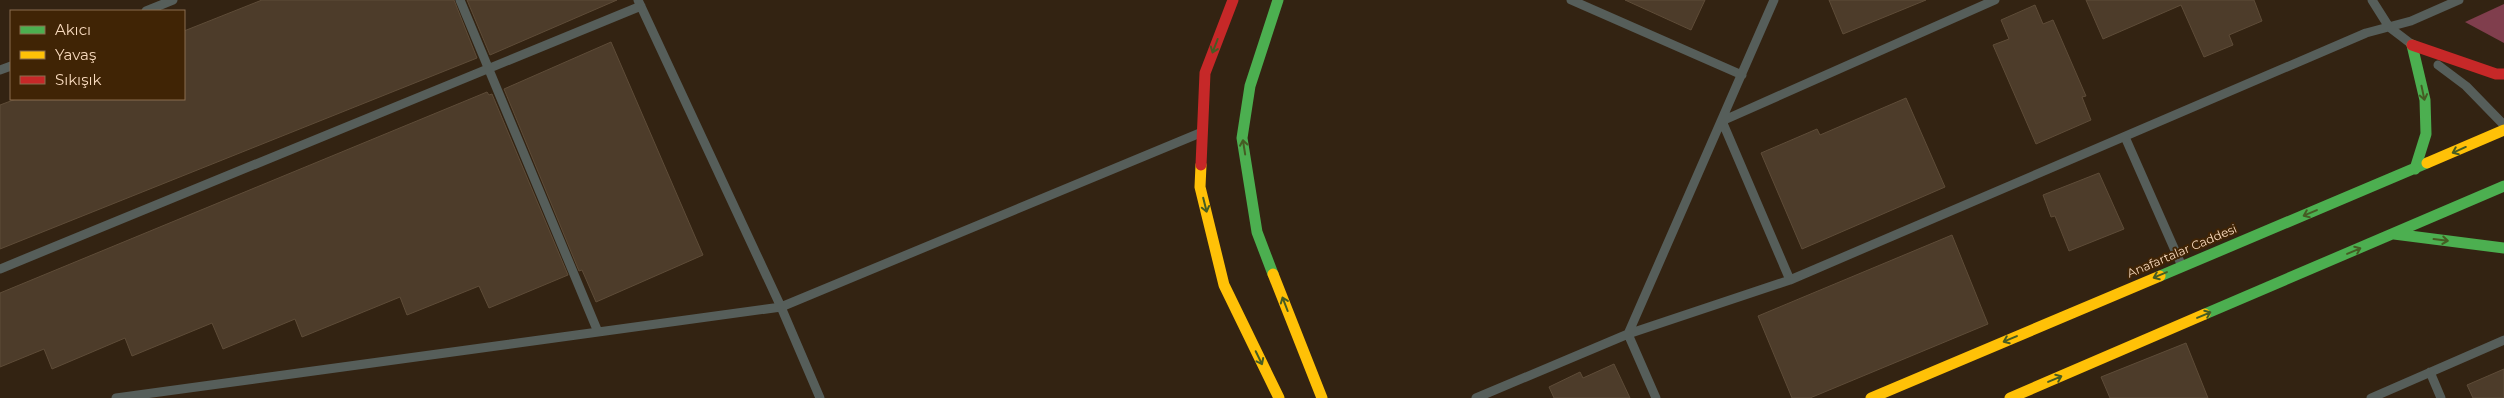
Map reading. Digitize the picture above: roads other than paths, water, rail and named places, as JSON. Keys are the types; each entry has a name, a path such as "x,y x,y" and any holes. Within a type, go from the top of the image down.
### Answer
{"main road":[{"path":"1233,0 1205,73 1200,187 1224,285 1279,398"},
{"path":"1278,0 1250,86 1242,138 1257,232 1322,398"},
{"path":"2412,45 2496,74 2504,74"},
{"path":"2412,45 2424,100 2426,134 2415,169"},
{"name":"Anafartalar Caddesi","path":"1871,398 2504,130"},
{"path":"2010,398 2504,186"},
{"path":"2393,234 2504,248"}],"lane":[{"path":"148,10 173,0"},
{"path":"460,0 598,332"},
{"path":"1571,0 1742,75"},
{"path":"1656,398 1628,334 1774,0"},
{"path":"1722,121 1995,0"},
{"path":"2372,0 2389,27 2466,86 2504,126"},
{"path":"1476,398 1628,334 1790,280 2366,34 2411,21 2459,0"},
{"path":"0,269 488,69 640,3 781,307 820,398"},
{"path":"1722,121 1790,280"},
{"path":"116,398 781,307 1202,132"},
{"path":"2125,137 2182,266"},
{"path":"2371,398 2504,340"},
{"path":"2430,372 2440,398"}]}
